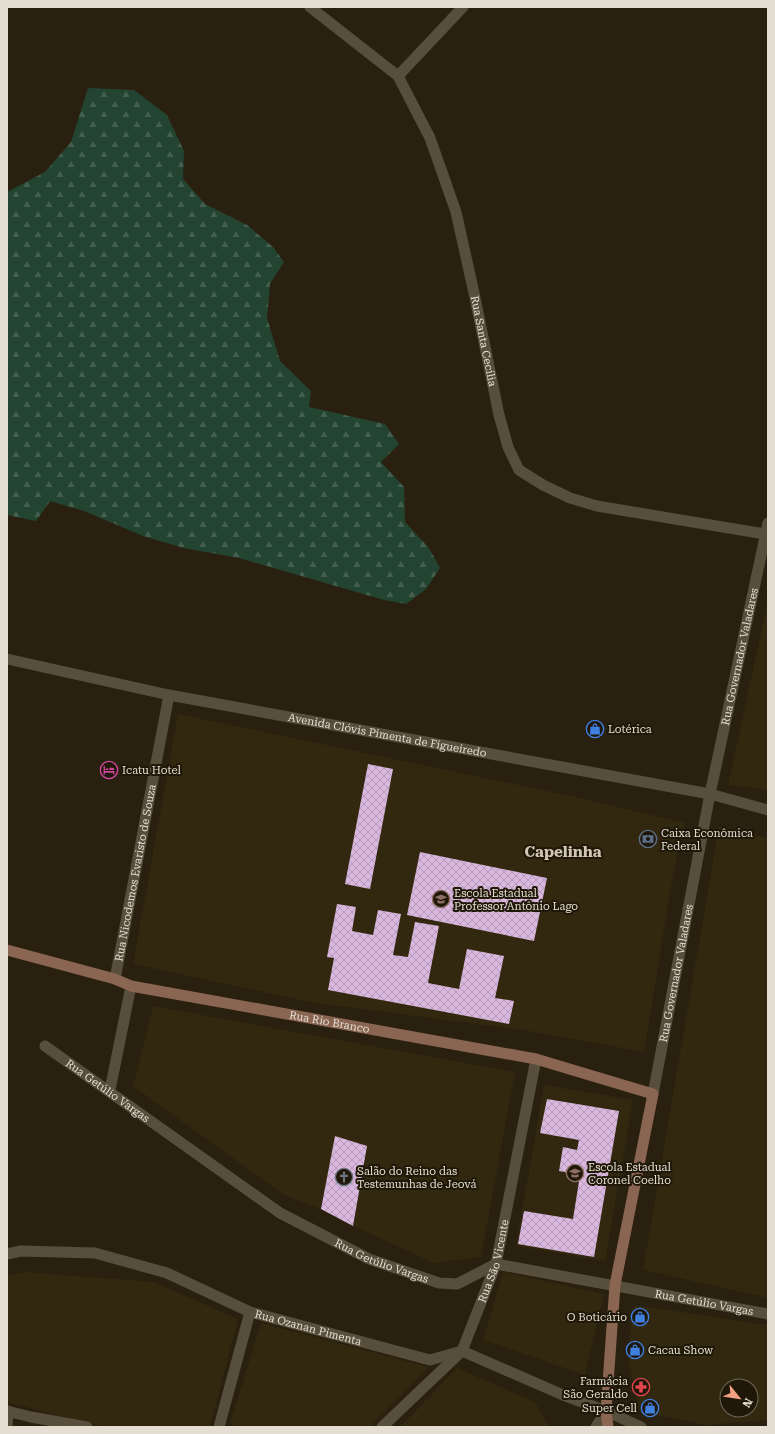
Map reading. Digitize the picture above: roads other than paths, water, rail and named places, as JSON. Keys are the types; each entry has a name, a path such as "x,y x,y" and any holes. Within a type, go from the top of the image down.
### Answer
{"main road":[{"name":"Rua Rio Branco","path":"7,950 116,979 131,986 536,1059 653,1094"},
{"name":"Rua Governador Valadares","path":"608,1427 606,1411 615,1285 653,1094"}],"street":[{"name":"Rua Santa Cecília","path":"310,7 398,76 430,138 456,212 499,414 508,447 519,470 543,485 570,498 597,506 767,529"},
{"path":"398,76 463,7"},
{"name":"Rua Governador Valadares","path":"653,1094 710,794 767,529"},
{"name":"Avenida Clóvis Pimenta de Figueiredo","path":"7,659 169,695 710,794 768,810"},
{"name":"Rua Nicodemos Evaristo de Souza","path":"116,979 169,695"},
{"path":"110,1090 131,986"},
{"name":"Rua Getúlio Vargas","path":"45,1046 110,1090 280,1213 369,1259 440,1283 457,1284 496,1264 768,1314"},
{"name":"Rua São Vicente","path":"382,1427 462,1351 496,1264 536,1059"},
{"name":"Rua Ozanan Pimenta","path":"7,1254 21,1251 95,1253 167,1273 250,1312 430,1360 462,1351"},
{"path":"219,1427 250,1312"},
{"path":"462,1351 641,1427"},
{"path":"7,1427 8,1411 31,1417 87,1427"},
{"path":"596,1427 606,1411"}],"place":[{"name":"Lotérica","path":"595,729"},
{"name":"Icatu Hotel","path":"109,770"},
{"name":"Caixa Econômica Federal","path":"648,839"},
{"name":"Escola Estadual Professor Antônio Lago","path":"441,899"},
{"name":"Escola Estadual Coronel Coelho","path":"575,1173"},
{"name":"Salão do Reino das Testemunhas de Jeová","path":"344,1177"},
{"name":"O Boticário","path":"640,1317"},
{"name":"Cacau Show","path":"635,1350"},
{"name":"Farmácia São Geraldo","path":"641,1387"},
{"name":"Super Cell","path":"650,1408"}],"district":[{"name":"Capelinha","path":"563,852"}]}
